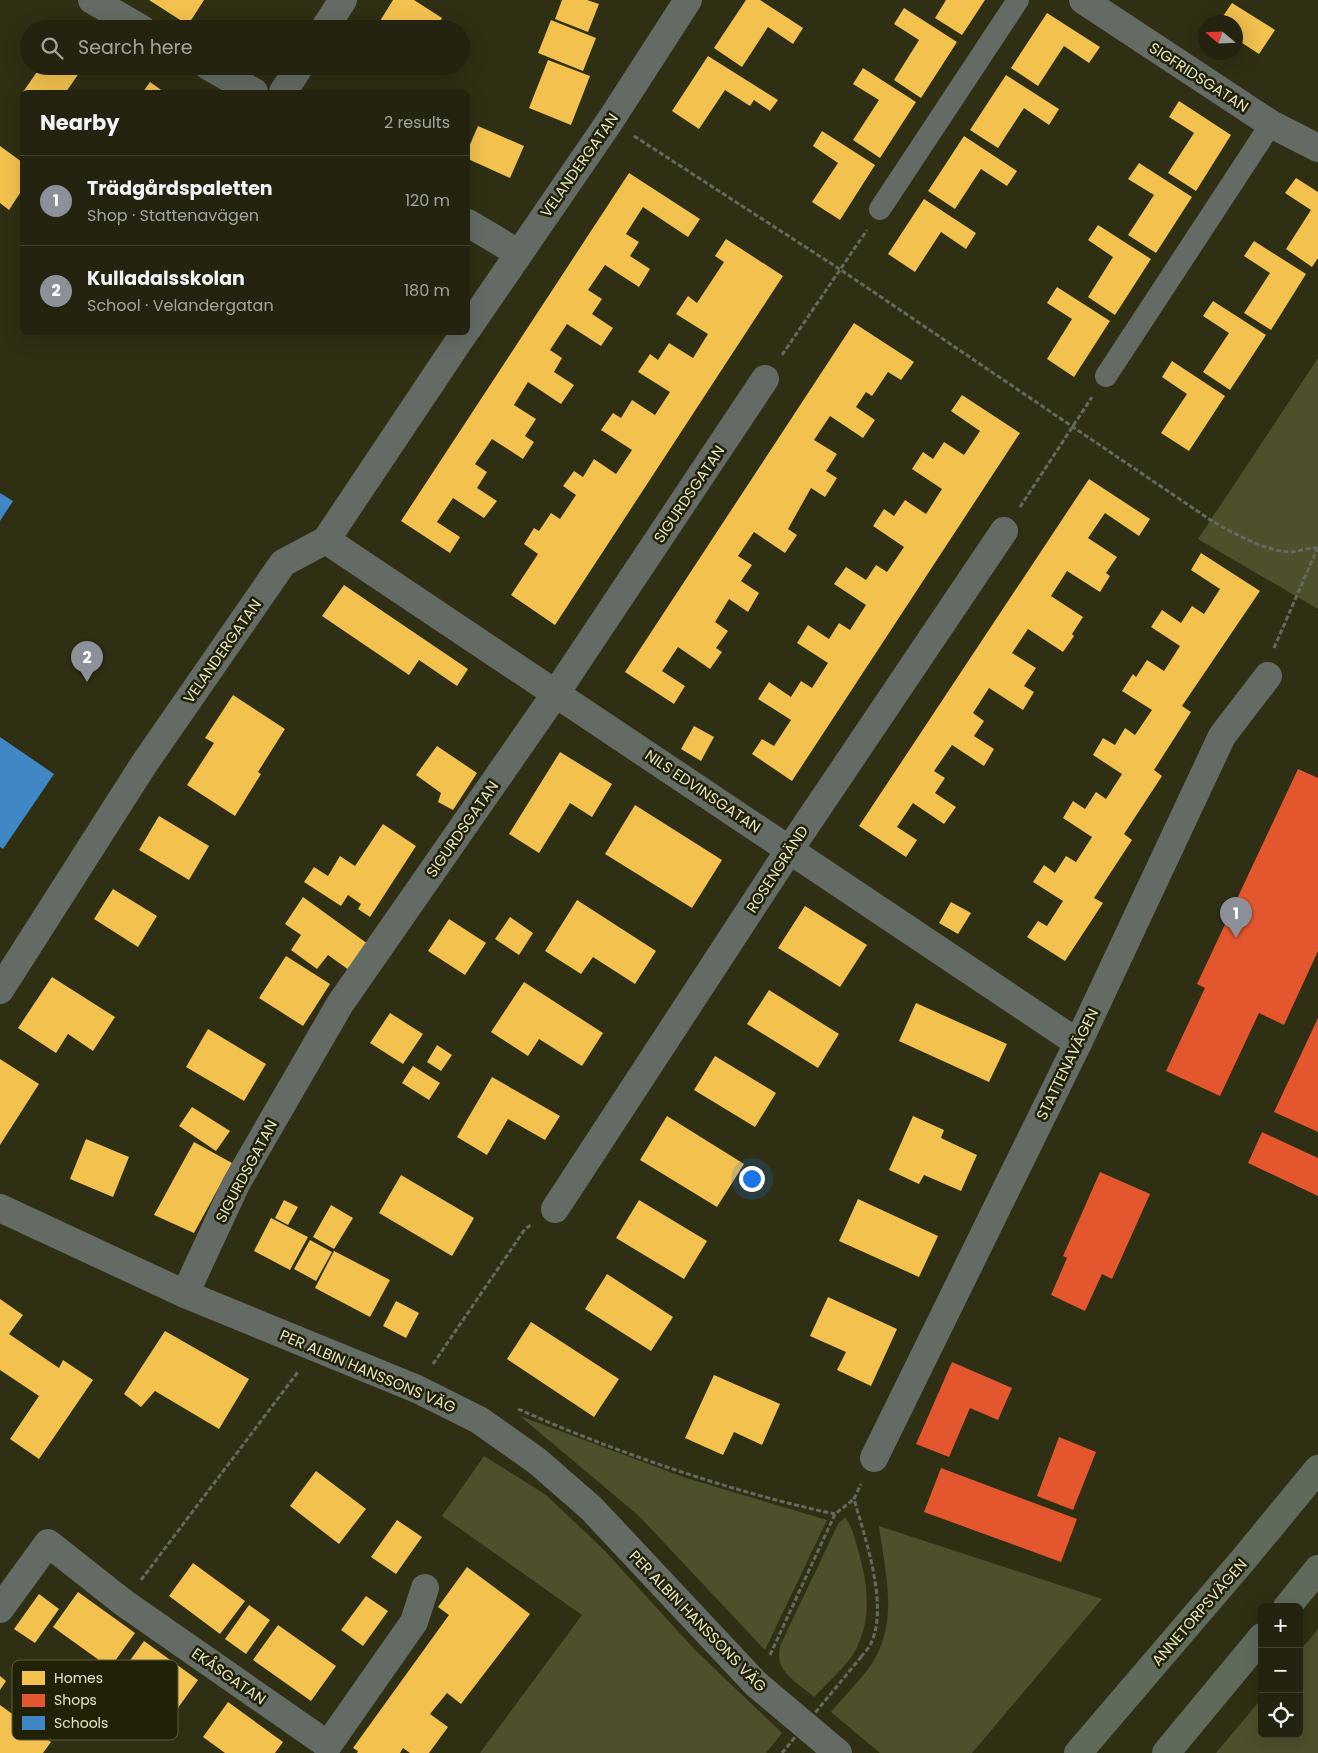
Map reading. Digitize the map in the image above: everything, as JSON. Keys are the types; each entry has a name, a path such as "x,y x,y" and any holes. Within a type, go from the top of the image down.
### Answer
{"main road":[{"name":"ANNETORPSVÄGEN","path":"1078,1753 1318,1469"},
{"path":"1290,1603 1318,1569"},
{"path":"1166,1753 1258,1643"}],"street":[{"path":"92,0 126,20"},
{"path":"330,20 343,0"},
{"name":"VELANDERGATAN","path":"470,325 610,121 688,0"},
{"path":"880,209 1018,0"},
{"name":"SIGFRIDSGATAN","path":"1083,0 1271,124 1318,148"},
{"path":"224,75 250,90"},
{"path":"284,90 294,75"},
{"path":"1106,376 1271,124"},
{"path":"470,223 518,253"},
{"name":"VELANDERGATAN","path":"0,990 144,764 283,563 326,540 463,335"},
{"name":"SIGURDSGATAN","path":"185,1294 236,1184 340,1004 556,693 765,379"},
{"name":"ROSENGRÄND","path":"555,1209 790,849 1004,531"},
{"name":"NILS EDVINSGATAN","path":"326,540 1078,1043"},
{"name":"STATTENAVÄGEN","path":"874,1458 1078,1043 1222,736 1268,676"},
{"name":"PER ALBIN HANSSONS VÄG","path":"0,1208 185,1294 417,1389 486,1425 537,1460 591,1508 756,1684 838,1753"},
{"name":"EKÅSGATAN","path":"0,1609 48,1544 124,1603 328,1745 414,1622 426,1588"}],"path":[{"path":"610,121 841,270 1234,534 1259,544 1290,552 1318,548"},
{"path":"765,379 841,270 880,209"},
{"path":"1004,531 1106,376"},
{"path":"1268,676 1272,652 1318,548"},
{"path":"429,1370 525,1229 555,1209"},
{"path":"124,1603 301,1368"},
{"path":"516,1408 624,1450 712,1481 797,1506 835,1514"},
{"path":"756,1684 835,1514 854,1499 866,1541 877,1602 876,1627 872,1642 782,1753"}],"green space":[{"path":"1318,358 1318,609 1198,539"},
{"path":"520,1416 686,1478 827,1520 765,1650 639,1516"},
{"path":"484,1456 546,1495 604,1550 695,1650 782,1733 766,1753 480,1753 582,1615 442,1516"},
{"path":"845,1517 854,1534 865,1578 867,1602 864,1627 851,1657 842,1669 814,1697 794,1681 783,1669 780,1663 780,1646 838,1524"},
{"path":"879,1526 1102,1599 972,1753 880,1753 831,1712 873,1662 881,1646 886,1629 888,1612 887,1578"},
{"path":"1318,1629 1318,1753 1216,1753 1258,1703 1258,1738 1303,1738 1303,1647"}],"building: Homes":[{"path":"149,0 204,0 191,20 180,20"},
{"path":"393,0 414,0 442,18 441,20 381,20"},
{"path":"562,0 587,0 599,4 588,32 555,19"},
{"path":"746,0 760,0 803,28 793,44 768,27 742,67 714,48"},
{"path":"946,0 985,0 962,35 935,18"},
{"path":"1232,3 1275,30 1259,54 1243,44 1243,15 1224,15"},
{"path":"904,8 957,42 921,98 894,80 919,40 894,24"},
{"path":"1047,13 1100,47 1089,63 1064,46 1038,86 1011,68"},
{"path":"551,20 596,38 583,71 538,53"},
{"path":"708,56 778,100 770,111 754,100 750,106 725,90 699,129 672,111"},
{"path":"548,60 590,76 571,125 529,108"},
{"path":"863,68 916,102 880,158 853,140 879,100 853,84"},
{"path":"35,75 78,75 67,90 24,90"},
{"path":"1006,75 1059,109 1049,125 1024,108 998,148 970,130"},
{"path":"150,82 161,90 144,90"},
{"path":"1179,101 1231,135 1196,191 1168,173 1194,133 1169,117"},
{"path":"478,126 524,146 510,178 470,160 470,144"},
{"path":"822,131 875,165 840,220 812,202 838,163 813,146"},
{"path":"964,136 1017,171 1007,186 981,169 955,209 928,191"},
{"path":"0,146 20,161 20,193 9,210 0,203"},
{"path":"1139,163 1192,197 1156,253 1128,235 1154,195 1128,179"},
{"path":"629,173 700,219 688,237 643,207 626,234 639,242 630,256 650,269 639,287 605,265 588,290 602,299 592,314 613,328 601,346 567,324 550,350 562,358 554,372 574,385 561,404 528,382 514,405 536,419 525,436 534,442 523,459 492,439 475,464 487,472 477,488 497,501 484,518 453,498 437,522 460,537 450,553 401,521"},
{"path":"1296,178 1318,192 1318,258 1312,267 1286,249 1311,210 1285,193"},
{"path":"924,199 976,233 966,249 941,232 915,272 888,254"},
{"path":"1098,225 1151,259 1115,315 1088,297 1113,257 1088,240"},
{"path":"726,239 783,276 555,625 511,595 538,554 524,544 534,528 539,531 551,513 560,519 576,495 563,486 574,471 583,477 594,459 616,474 632,450 601,430 613,413 621,418 632,400 655,415 670,392 638,372 650,354 658,360 669,343 693,358 708,334 676,314 688,296 697,303 724,262 715,256"},
{"path":"1254,241 1306,274 1271,330 1244,313 1270,273 1244,256"},
{"path":"1057,287 1110,321 1074,377 1047,359 1072,319 1047,303"},
{"path":"1213,301 1266,335 1230,390 1203,372 1229,333 1203,316"},
{"path":"854,323 914,362 901,380 888,372 872,396 866,392 856,407 875,420 863,438 830,416 814,440 837,454 826,471 837,478 825,497 811,488 788,529 797,535 785,553 754,532 738,556 752,565 741,581 759,593 748,612 729,599 715,622 728,631 716,648 722,652 710,669 678,647 662,671 685,686 674,704 625,672"},
{"path":"1172,361 1225,396 1189,451 1161,433 1187,394 1162,377"},
{"path":"962,395 1020,433 792,781 752,754 762,739 774,746 791,720 758,699 769,682 791,697 801,681 812,688 828,663 797,643 808,625 829,639 839,623 850,630 866,605 834,584 846,567 866,580 876,565 887,572 904,547 873,526 884,509 894,516 905,500 926,514 942,489 912,469 923,452 933,459 944,442 964,455 980,431 951,411"},
{"path":"1089,479 1150,519 1139,536 1105,513 1088,538 1117,557 1106,573 1110,576 1100,592 1067,571 1051,596 1083,617 1072,634 1074,636 1063,652 1028,629 1012,653 1036,668 1024,686 1034,692 1023,710 989,688 973,713 984,721 974,736 994,749 984,766 952,745 934,771 945,778 935,793 956,807 944,824 913,803 897,827 917,840 906,857 859,826"},
{"path":"1201,553 1260,591 1182,706 1191,712 1154,770 1162,776 1124,834 1132,840 1094,898 1103,903 1065,961 1027,937 1038,921 1047,926 1063,901 1033,882 1044,865 1055,873 1066,856 1076,862 1092,837 1063,818 1073,801 1085,809 1096,792 1106,799 1122,774 1093,755 1103,738 1115,745 1125,728 1135,735 1152,710 1122,691 1133,674 1136,677 1147,660 1164,671 1180,646 1151,627 1162,610 1181,623 1192,606 1204,614 1220,589 1191,570"},
{"path":"344,585 468,669 457,686 419,660 409,675 322,616"},
{"path":"233,695 285,729 258,772 261,774 235,816 187,785 214,743 205,738"},
{"path":"694,726 714,737 701,761 681,749"},
{"path":"437,746 477,773 453,810 438,802 441,793 416,775"},
{"path":"560,752 612,784 592,817 570,803 539,853 509,834"},
{"path":"635,805 722,860 692,908 605,854"},
{"path":"159,816 209,846 189,880 139,850"},
{"path":"383,824 416,846 370,917 358,909 361,904 348,895 341,906 304,882 314,867 328,876 340,856 355,866"},
{"path":"113,889 157,916 138,947 94,919"},
{"path":"303,897 368,944 349,970 328,955 317,969 291,950 301,935 285,924"},
{"path":"577,900 656,951 635,984 593,957 581,974 545,951"},
{"path":"951,902 971,913 958,934 939,923"},
{"path":"805,906 867,945 840,987 778,948"},
{"path":"510,917 533,933 519,955 495,939"},
{"path":"449,919 486,943 465,975 428,951"},
{"path":"286,956 330,984 303,1026 259,998"},
{"path":"52,977 115,1017 93,1051 68,1034 56,1053 18,1028"},
{"path":"524,982 603,1033 582,1066 539,1039 528,1056 491,1032"},
{"path":"769,990 839,1034 818,1068 747,1024"},
{"path":"916,1003 1007,1044 989,1082 899,1041"},
{"path":"390,1013 423,1034 403,1064 370,1043"},
{"path":"208,1029 266,1064 244,1101 186,1067"},
{"path":"437,1045 452,1055 441,1071 427,1062"},
{"path":"715,1056 776,1093 755,1127 694,1090"},
{"path":"0,1059 39,1084 0,1145"},
{"path":"413,1066 440,1083 429,1100 402,1083"},
{"path":"492,1077 560,1116 545,1140 508,1119 487,1155 457,1137"},
{"path":"192,1107 230,1131 216,1151 179,1126"},
{"path":"667,1116 744,1164 717,1207 640,1160"},
{"path":"913,1116 944,1130 941,1138 977,1155 961,1191 924,1175 919,1184 889,1170"},
{"path":"86,1139 129,1157 113,1197 70,1179"},
{"path":"194,1142 232,1163 194,1233 154,1215"},
{"path":"401,1175 474,1218 452,1256 379,1213"},
{"path":"858,1199 938,1236 919,1277 839,1241"},
{"path":"284,1200 298,1207 288,1225 275,1218"},
{"path":"639,1200 707,1241 684,1279 616,1238"},
{"path":"331,1205 353,1218 334,1249 313,1237"},
{"path":"271,1218 308,1237 290,1270 254,1251"},
{"path":"310,1240 332,1252 316,1281 294,1269"},
{"path":"334,1251 390,1280 370,1317 315,1288"},
{"path":"607,1274 673,1317 651,1351 585,1309"},
{"path":"828,1297 897,1329 871,1386 837,1370 846,1352 810,1336"},
{"path":"0,1299 23,1315 9,1334 59,1368 63,1360 93,1380 39,1459 10,1439 39,1396 0,1370"},
{"path":"396,1301 419,1313 406,1338 383,1326"},
{"path":"531,1322 619,1379 594,1417 507,1359"},
{"path":"165,1331 249,1379 219,1429 155,1391 141,1407 124,1394"},
{"path":"714,1375 780,1404 762,1445 734,1432 723,1455 685,1438"},
{"path":"316,1471 366,1509 339,1544 290,1506"},
{"path":"397,1520 422,1537 396,1574 371,1557"},
{"path":"193,1563 245,1601 220,1634 169,1596"},
{"path":"467,1567 530,1614 461,1704 447,1693 430,1714 448,1727 429,1753 410,1753 403,1748 400,1753 357,1753 358,1751 353,1748 449,1615 438,1607"},
{"path":"78,1592 135,1633 116,1660 99,1660 53,1627"},
{"path":"39,1594 59,1609 35,1643 14,1629"},
{"path":"366,1596 388,1611 363,1646 341,1630"},
{"path":"249,1605 270,1620 246,1654 225,1639"},
{"path":"278,1625 336,1666 311,1701 253,1660"},
{"path":"144,1641 170,1660 130,1660"},
{"path":"178,1666 198,1680 178,1708"},
{"path":"0,1676 6,1681 0,1690"},
{"path":"228,1702 283,1742 275,1753 225,1753 203,1737"},
{"path":"0,1705 12,1714 12,1740 48,1740 51,1742 43,1753 0,1753"}],"building: Shops":[{"path":"1298,769 1318,778 1318,951 1284,1025 1259,1013 1220,1096 1166,1071 1205,988 1197,984"},
{"path":"1318,1018 1318,1132 1274,1112"},
{"path":"1262,1132 1318,1158 1318,1196 1248,1163"},
{"path":"1100,1172 1150,1194 1112,1279 1102,1274 1085,1311 1051,1295 1067,1258 1063,1256"},
{"path":"952,1362 1012,1388 998,1420 970,1408 949,1457 916,1444"},
{"path":"1059,1437 1096,1452 1073,1510 1037,1496"},
{"path":"941,1468 1077,1519 1061,1562 924,1512"}],"building: Schools":[{"path":"0,493 13,501 0,521"},
{"path":"0,737 54,774 3,849 0,847"}],"place":[{"name":"Kulladalsskolan","path":"87,682"},
{"name":"Trädgårdspaletten","path":"1236,938"}]}
